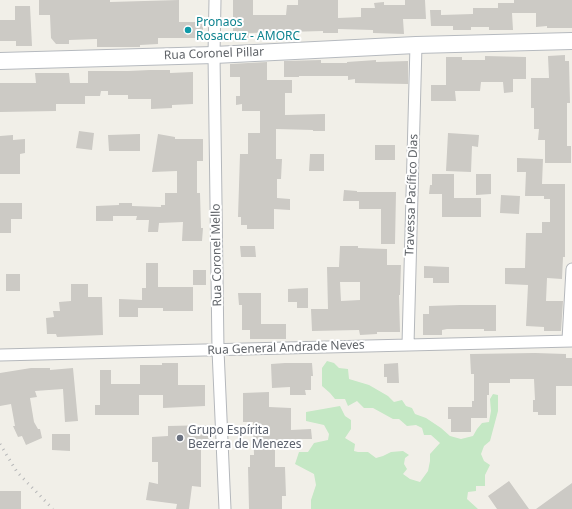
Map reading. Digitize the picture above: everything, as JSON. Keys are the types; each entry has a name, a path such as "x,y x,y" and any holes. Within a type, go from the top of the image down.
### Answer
{"street":[{"name":"Rua Coronel Mello","path":"215,0 214,55 218,350 225,509"},
{"name":"Rua Coronel Pillar","path":"0,61 214,55 416,45 572,41"},
{"name":"Travessa Pacífico Dias","path":"408,344 416,45"},
{"path":"570,341 572,268"},
{"name":"Rua General Andrade Neves","path":"0,355 570,341"}],"green space":[{"path":"327,361 334,363 339,368 348,369 349,379 369,385 388,396 394,402 402,400 406,406 412,408 415,414 426,418 450,436 461,439 473,436 482,423 489,422 491,411 490,399 493,394 498,395 498,411 490,441 484,446 481,454 484,461 490,465 485,475 485,486 476,486 476,491 468,492 467,499 478,509 311,509 311,500 316,485 314,474 295,464 299,452 308,452 314,443 328,440 329,434 324,425 306,421 306,412 340,406 345,416 351,420 351,429 345,438 355,444 354,451 368,452 376,458 391,452 403,451 409,455 405,458 404,464 407,469 403,474 410,479 420,482 428,471 430,454 440,443 431,435 424,435 422,428 416,425 407,426 399,419 393,419 373,408 364,408 357,401 348,406 345,399 335,399 322,386 322,368"}],"building":[{"path":"39,0 110,0 110,2 179,0 179,22 203,22 203,38 158,38 158,44 140,45 140,47 97,47 97,39 69,40 69,44 56,44 51,38 50,15 39,15"},
{"path":"233,0 253,0 253,15 286,15 287,5 298,5 298,0 338,0 338,18 361,17 361,8 375,8 374,3 384,2 384,5 405,5 405,0 425,0 426,19 403,19 404,34 373,33 373,30 338,29 338,33 323,33 323,31 249,33 249,38 233,38"},
{"path":"514,0 572,0 572,28 547,28 547,26 536,27 536,13 512,13 513,30 489,30 489,27 471,27 471,30 453,30 453,26 431,26 430,10 441,10 441,15 473,14 473,8 498,8 498,3 514,3"},
{"path":"15,6 30,6 32,46 16,46 16,41 0,41 0,20 15,20"},
{"path":"565,55 565,61 569,61 570,103 567,103 567,146 571,146 571,163 545,163 545,140 538,140 539,129 534,129 534,108 531,108 531,78 549,78 548,56"},
{"path":"485,56 526,57 526,79 513,79 513,92 504,93 503,82 481,82 480,91 455,91 456,101 431,101 431,85 446,85 446,57 462,57 462,60 485,60"},
{"path":"321,60 321,63 347,63 376,60 376,62 408,61 408,84 355,83 355,79 348,80 348,76 284,77 284,61"},
{"path":"267,62 267,80 292,80 292,93 285,93 285,115 325,114 325,131 276,129 276,159 282,159 281,179 277,179 277,198 290,199 290,210 274,209 274,229 247,229 247,225 241,225 241,217 238,217 240,154 248,154 248,133 260,133 260,111 242,111 242,104 236,105 236,96 240,96 240,77 230,77 230,64"},
{"path":"170,70 170,73 193,72 193,104 172,105 172,108 151,109 151,99 128,99 128,95 108,95 108,91 101,91 100,96 85,96 85,104 56,104 56,111 0,112 0,83 36,83 35,73 69,73 70,83 88,83 88,71"},
{"path":"79,131 94,133 92,150 76,148"},
{"path":"448,133 479,135 478,147 472,146 471,172 446,171"},
{"path":"140,134 140,151 109,151 108,135"},
{"path":"158,134 175,137 175,139 203,139 203,161 197,161 197,193 200,193 201,228 203,228 202,241 182,241 183,222 159,223 158,232 148,232 149,220 136,220 137,216 113,216 113,221 96,221 96,206 132,203 132,206 161,207 161,205 165,205 165,193 177,193 177,171 152,172"},
{"path":"13,135 13,140 25,139 25,153 20,154 20,174 0,174 0,136"},
{"path":"375,145 395,145 395,160 375,160"},
{"path":"310,154 324,154 324,171 309,171"},
{"path":"517,158 543,159 542,184 565,184 565,257 563,257 562,279 547,278 546,301 563,301 561,331 544,331 544,327 526,326 528,285 505,284 505,268 525,268 526,233 542,233 542,222 550,222 550,199 544,199 544,196 525,196 526,172 517,172"},
{"path":"432,174 454,174 454,198 481,198 481,217 442,217 442,194 429,194 430,185 432,185"},
{"path":"476,174 491,174 491,194 476,195"},
{"path":"344,190 357,192 396,192 395,244 381,244 381,209 359,209 359,201 343,201"},
{"path":"501,195 520,196 519,214 500,213"},
{"path":"0,203 22,203 22,219 11,219 11,233 0,233"},
{"path":"240,246 255,246 256,257 241,257"},
{"path":"340,246 387,249 387,265 401,265 399,295 400,332 377,332 377,334 360,335 359,330 312,331 311,309 328,309 327,267 339,267","holes":["340,282 360,282 360,300 341,301"]},
{"path":"146,263 158,263 158,287 193,287 193,311 163,311 163,308 138,308 138,317 119,317 119,299 142,300 142,288 146,288"},
{"path":"424,266 449,267 449,283 433,283 433,278 424,278"},
{"path":"193,270 206,270 206,285 193,285"},
{"path":"6,274 20,274 20,291 6,291"},
{"path":"71,284 88,284 88,297 102,297 103,335 57,337 56,334 47,334 46,318 54,317 53,311 60,311 59,302 71,301"},
{"path":"308,288 308,308 297,308 297,302 288,302 288,289"},
{"path":"238,293 261,293 261,324 286,324 286,339 250,339 250,330 242,330 242,305 239,305"},
{"path":"496,305 496,331 484,331 484,329 447,329 442,330 442,335 423,335 423,314 429,314 429,306"},
{"path":"470,354 566,354 566,358 572,358 572,386 556,386 556,415 538,415 538,412 533,412 533,400 535,400 534,379 510,379 510,383 489,383 489,395 487,395 487,418 471,418 471,432 451,432 451,419 448,419 448,407 472,407 472,401 474,401 474,374 471,374"},
{"path":"162,363 178,363 178,385 205,385 205,406 163,408 163,395 139,395 139,415 95,415 95,405 100,405 100,370 111,370 111,384 140,384 140,365 162,365"},
{"path":"312,363 313,376 311,376 311,390 305,390 306,395 290,395 290,387 272,388 271,364"},
{"path":"398,363 399,383 387,383 387,377 384,377 384,364"},
{"path":"31,368 50,368 50,370 73,368 78,421 65,422 63,389 35,391 37,397 30,398 34,422 38,429 40,429 42,438 26,445 22,436 18,437 13,426 15,426 11,404 0,406 0,373"},
{"path":"269,392 269,407 291,408 291,430 311,429 312,439 287,439 287,447 275,447 275,467 285,467 286,496 282,496 282,509 249,509 248,467 250,467 250,455 254,455 253,422 243,422 243,393"},
{"path":"211,425 212,448 201,448 201,487 192,486 189,509 176,509 177,504 146,500 149,482 158,484 158,462 152,462 152,437 168,436 168,426"},
{"path":"52,434 70,434 70,451 52,450"},
{"path":"509,481 529,509 497,509 488,496"},
{"path":"572,483 572,509 536,509"},
{"path":"0,491 21,491 21,509 0,509"}],"railway":[{"path":"0,444 17,472 53,509"}],"place":[{"name":"Pronaos Rosacruz - AMORC","path":"188,30"},
{"name":"Grupo Espírita Bezerra de Menezes","path":"180,438"}]}
